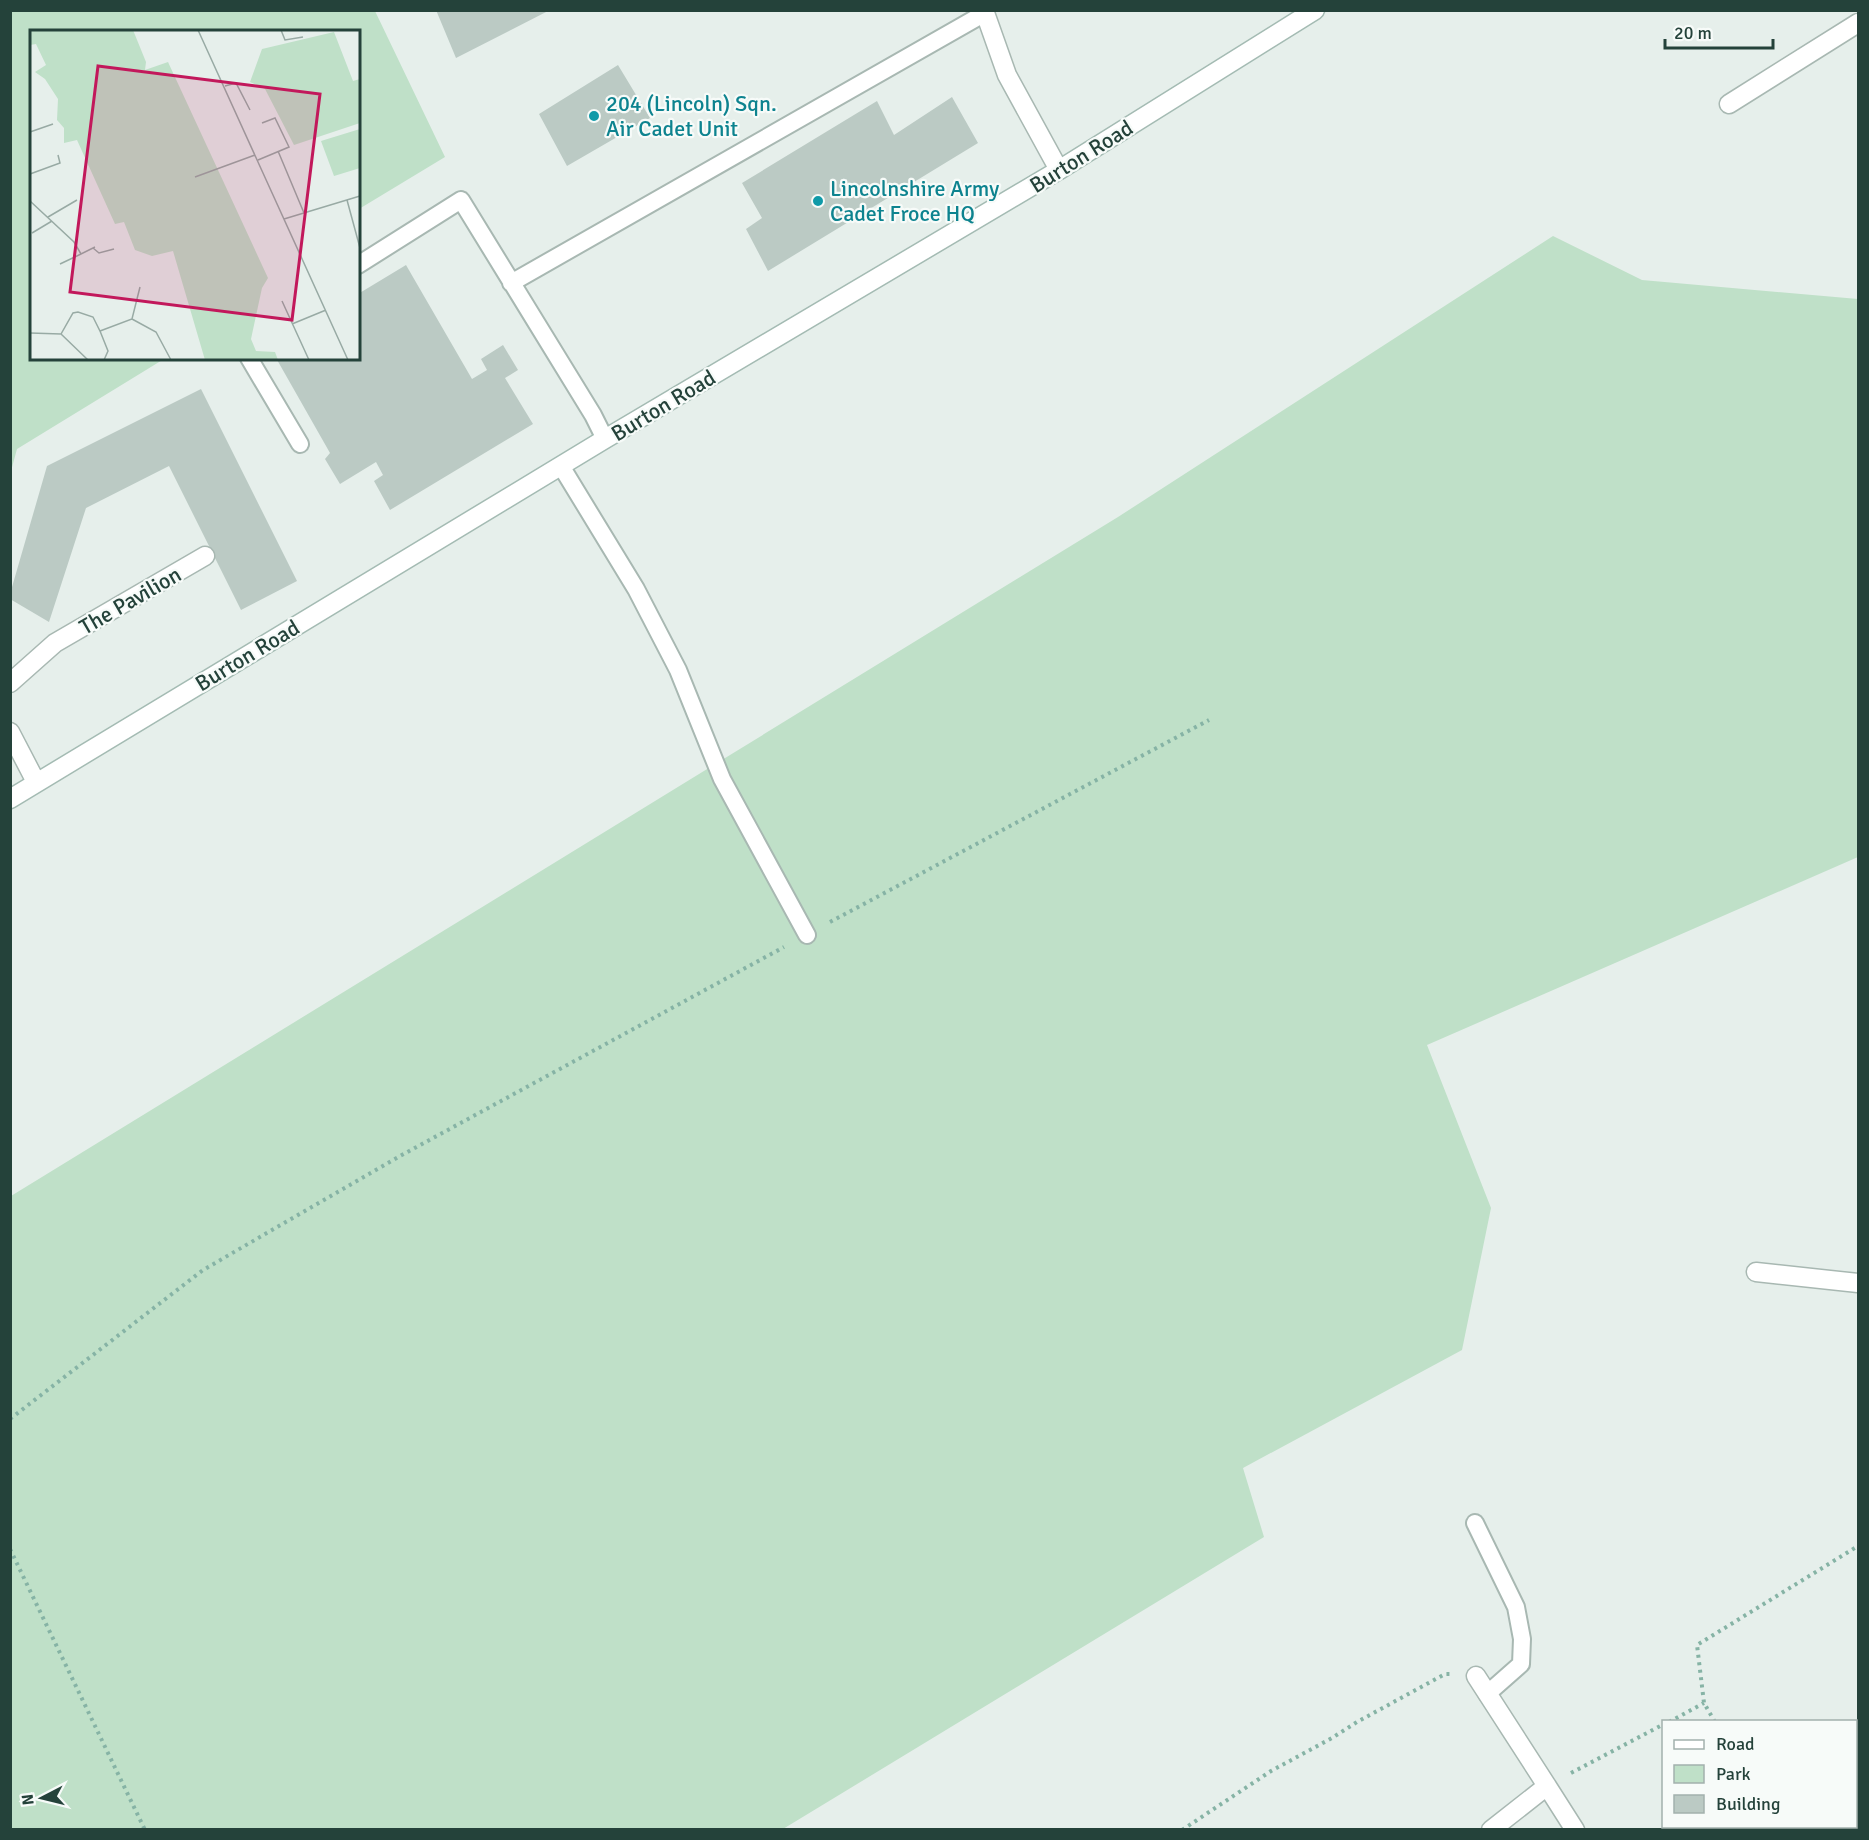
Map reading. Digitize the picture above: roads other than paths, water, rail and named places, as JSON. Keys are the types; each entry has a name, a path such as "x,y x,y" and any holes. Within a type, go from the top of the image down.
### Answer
{"main road":[{"name":"Burton Road","path":"10,799 561,466 1059,170 1316,10"},
{"path":"985,12 1007,75 1059,170"},
{"path":"1729,104 1858,23"},
{"name":"The Pavilion","path":"10,683 56,643 205,556"},
{"path":"10,732 36,782"},
{"path":"1756,1272 1858,1283"},
{"path":"1476,1676 1575,1830"},
{"path":"1491,1830 1547,1786"}],"lane":[{"path":"511,283 985,12"},
{"path":"360,264 461,200 593,415 605,440"},
{"path":"250,360 300,444"},
{"path":"561,466 646,609 678,670 722,779 807,935"},
{"path":"1475,1523 1516,1607 1522,1639 1521,1664 1487,1694"}],"place":[{"name":"204 (Lincoln) Sqn. Air Cadet Unit","path":"594,116"},
{"name":"Lincolnshire Army Cadet Froce HQ","path":"818,201"}]}
